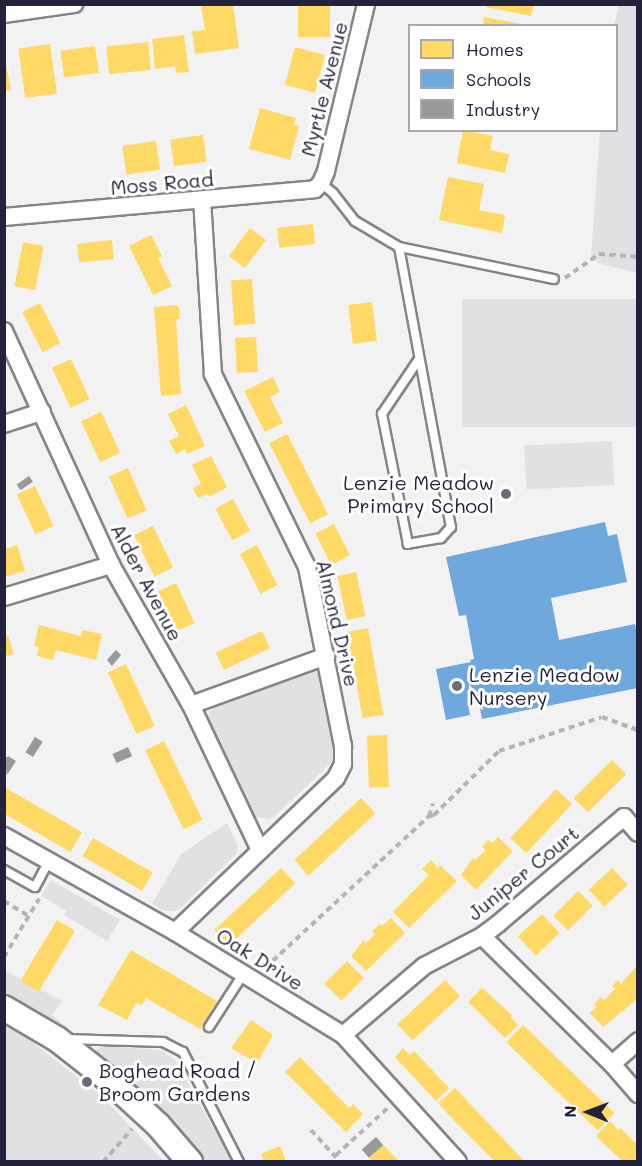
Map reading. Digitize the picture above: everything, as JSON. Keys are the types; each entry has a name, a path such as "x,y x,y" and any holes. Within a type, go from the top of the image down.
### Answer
{"street":[{"path":"4,14 74,4"},
{"name":"Myrtle Avenue","path":"321,183 366,4"},
{"name":"Moss Road","path":"4,217 303,192 315,189 321,183"},
{"name":"Almond Drive","path":"174,932 336,778 343,764 343,746 307,567 213,374 202,201"},
{"name":"Alder Avenue","path":"4,331 111,565 191,705 260,850"},
{"path":"4,424 42,412"},
{"path":"4,597 111,565"},
{"path":"191,705 326,656"},
{"name":"Juniper Court","path":"343,1035 424,966 482,936 624,817 638,833"},
{"name":"Oak Drive","path":"4,836 249,976 343,1035 458,1161"},
{"path":"482,936 612,1064 638,1094"},
{"path":"4,1008 57,1039 108,1079 158,1125 190,1161"},
{"path":"612,1064 638,1041"}],"lane":[{"path":"321,183 333,193 355,221 399,247 554,279"},
{"path":"399,247 451,527 441,538 408,544 382,414 418,359"},
{"path":"4,870 35,887 49,861"},
{"path":"209,1027 249,976"},
{"path":"57,1039 163,1042 183,1052 239,1161"}],"path":[{"path":"554,279 564,279 599,254 638,257"},
{"path":"249,976 429,816 434,815 500,751 602,717 638,730"},
{"path":"429,816 433,804"},
{"path":"4,957 41,896"},
{"path":"4,902 29,916"},
{"path":"336,1155 400,1097"},
{"path":"311,1130 340,1161"}],"shaded area":[{"path":"619,5 637,5 637,273 598,263 591,255 600,132 618,132 618,24 614,24"},
{"path":"462,299 637,299 637,427 462,427"},
{"path":"612,441 614,485 526,490 524,446"},
{"path":"311,670 321,674 335,748 333,761 275,816 268,819 256,817 208,727 209,712 219,703"},
{"path":"227,823 238,847 236,854 182,907 175,911 161,910 152,904 181,854"},
{"path":"51,880 120,920 107,941 64,915 66,911 41,896"},
{"path":"4,970 62,1001 52,1015 68,1028 64,1033 5,996"},
{"path":"8,1028 28,1039 99,1094 164,1161 5,1161 4,1029"},
{"path":"107,1046 161,1050 175,1060 232,1161 203,1161 158,1112 92,1051"}],"building: Homes":[{"path":"233,4 239,48 195,54 192,31 205,30 201,5"},
{"path":"298,4 330,4 330,37 298,37"},
{"path":"486,4 534,4 531,16 486,7"},
{"path":"484,17 522,24 483,24"},
{"path":"184,35 189,72 176,73 175,66 155,69 152,39"},
{"path":"148,42 151,70 109,74 106,46"},
{"path":"50,44 57,94 25,98 18,48"},
{"path":"95,46 99,73 64,78 60,51"},
{"path":"295,47 325,55 315,93 285,85"},
{"path":"4,55 11,90 4,91"},
{"path":"260,108 296,118 294,125 299,126 290,160 249,149"},
{"path":"463,132 493,136 490,150 509,154 505,173 457,163"},
{"path":"203,135 207,162 174,166 170,140"},
{"path":"156,141 160,170 126,174 122,146"},
{"path":"448,177 484,184 479,210 505,215 502,233 439,220"},
{"path":"313,224 315,244 279,248 277,228"},
{"path":"250,228 266,240 245,268 229,256"},
{"path":"151,235 162,256 158,258 172,286 153,295 129,246"},
{"path":"112,240 114,259 79,263 77,244"},
{"path":"23,242 44,246 35,290 14,286"},
{"path":"252,279 255,324 234,325 231,280"},
{"path":"372,302 377,341 353,344 348,305"},
{"path":"40,303 60,343 43,352 22,312"},
{"path":"175,305 179,307 180,319 176,319 181,394 161,396 154,307"},
{"path":"256,337 258,372 237,373 235,338"},
{"path":"71,359 90,399 71,408 52,368"},
{"path":"273,377 280,392 270,397 283,423 265,432 244,391"},
{"path":"186,405 205,446 187,454 185,449 176,454 169,441 179,436 168,414"},
{"path":"101,412 120,453 100,462 81,421"},
{"path":"287,434 328,514 310,523 269,443"},
{"path":"211,456 227,487 209,497 208,494 198,498 193,488 201,484 192,465"},
{"path":"128,468 147,510 128,519 109,477"},
{"path":"35,486 54,526 35,534 17,494"},
{"path":"233,499 250,531 232,540 215,508"},
{"path":"334,524 350,555 331,565 315,534"},
{"path":"153,526 173,567 154,577 134,535"},
{"path":"17,545 25,571 4,577 4,549"},
{"path":"257,545 277,585 261,594 240,554"},
{"path":"356,572 365,616 347,620 337,576"},
{"path":"176,583 195,623 176,631 158,591"},
{"path":"39,625 81,636 82,630 102,634 96,660 56,650 53,660 37,656 39,647 34,646"},
{"path":"368,628 383,715 363,718 347,632"},
{"path":"262,631 270,648 224,670 216,653"},
{"path":"8,636 14,654 4,656 4,637"},
{"path":"126,664 155,726 137,734 108,672"},
{"path":"387,735 389,787 369,788 367,736"},
{"path":"164,741 203,820 184,829 145,750"},
{"path":"612,760 626,774 588,812 574,798"},
{"path":"4,787 82,832 70,852 4,814"},
{"path":"556,789 572,804 526,853 510,838"},
{"path":"361,798 375,813 309,875 294,860"},
{"path":"498,837 513,851 476,890 461,875 473,858 475,860 486,850 482,847 488,840 492,843"},
{"path":"93,838 153,872 142,891 82,856"},
{"path":"431,860 438,868 440,865 457,881 409,928 393,912 429,875 422,869"},
{"path":"281,868 295,883 229,945 214,930"},
{"path":"612,868 628,885 604,907 589,890"},
{"path":"578,891 593,906 568,931 553,916"},
{"path":"542,914 560,933 536,956 518,937"},
{"path":"391,918 405,933 366,971 351,956 364,940 366,943 375,934 372,931"},
{"path":"57,920 75,931 38,992 20,981"},
{"path":"131,950 217,1001 200,1029 146,998 142,1005 136,1003 127,1020 98,1005"},
{"path":"347,961 364,978 341,1001 324,984"},
{"path":"638,964 636,1000 603,1027 590,1013 596,1007 594,1004 601,997 604,1000 615,989 612,986 618,980 621,984"},
{"path":"445,980 460,996 412,1040 397,1024"},
{"path":"482,988 512,1015 510,1017 518,1025 505,1038 468,1002"},
{"path":"251,1020 273,1035 257,1063 231,1048"},
{"path":"523,1025 614,1113 598,1130 506,1042"},
{"path":"403,1048 410,1055 414,1051 449,1088 436,1101 395,1057"},
{"path":"300,1057 349,1108 353,1104 363,1114 346,1132 285,1072"},
{"path":"455,1088 524,1161 494,1161 450,1116 438,1103"},
{"path":"610,1121 638,1145 638,1161 622,1161 596,1136"},
{"path":"383,1145 399,1161 373,1161 369,1158"},
{"path":"280,1146 286,1161 264,1161 261,1154"}],"building: Schools":[{"name":"Lenzie Meadow Primary School","path":"605,522 608,536 617,534 627,582 551,598 559,640 635,624 638,639 638,688 482,719 479,703 468,705 470,715 446,720 436,669 471,662 470,660 474,659 466,615 459,616 446,557"}],"building: Industry":[{"path":"29,476 33,482 20,490 17,484"},
{"path":"116,650 121,655 112,666 107,660"},
{"path":"35,737 43,742 33,757 25,752"},
{"path":"128,747 132,756 117,763 112,754"},
{"path":"8,756 16,761 7,775 4,760"},
{"path":"376,1137 383,1145 369,1158 362,1149"}],"place":[{"name":"Lenzie Meadow Primary School","path":"506,494"},
{"name":"Lenzie Meadow Nursery","path":"457,686"},
{"name":"Boghead Road / Broom Gardens","path":"87,1082"}]}
